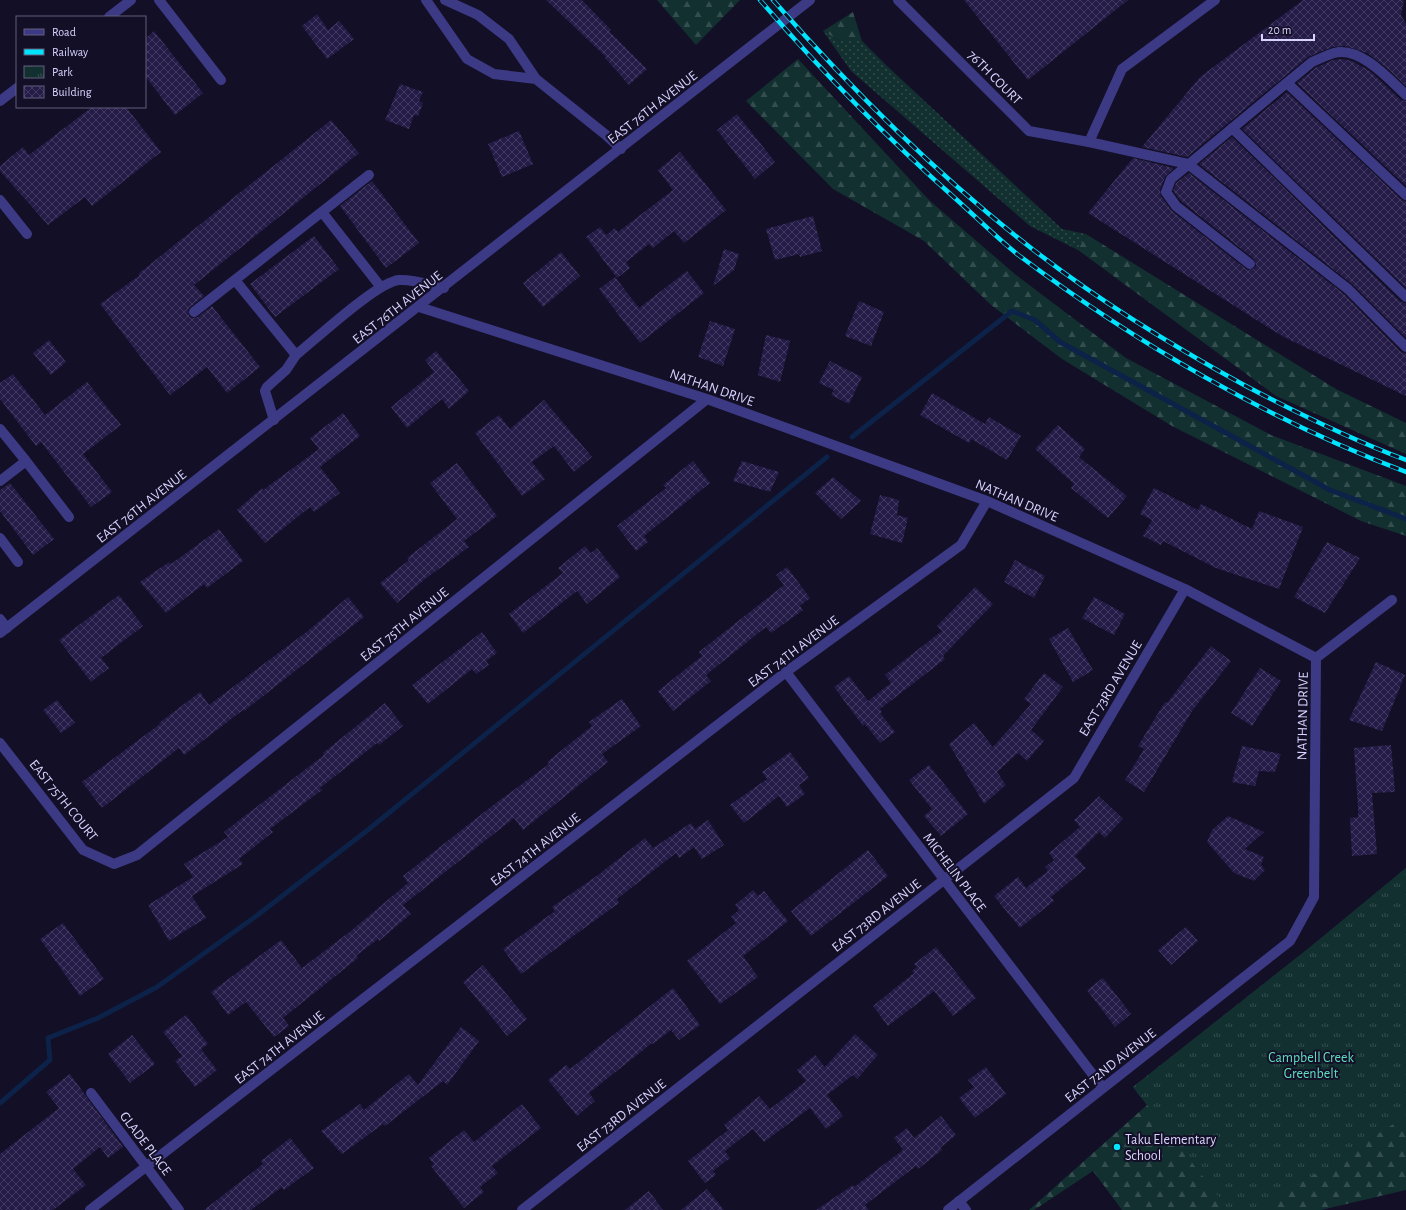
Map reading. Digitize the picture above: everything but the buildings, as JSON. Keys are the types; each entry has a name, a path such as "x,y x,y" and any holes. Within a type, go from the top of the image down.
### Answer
{"street":[{"path":"110,16 131,0"},
{"path":"159,0 221,80"},
{"path":"426,0 467,60 494,74 536,79"},
{"path":"445,0 478,15 509,39 536,79 621,149"},
{"name":"EAST 76TH AVENUE","path":"4,631 420,307 810,0"},
{"name":"76TH COURT","path":"898,0 1029,131 1089,142 1188,164"},
{"path":"1089,142 1122,69 1215,0"},
{"path":"1250,264 1176,206 1166,192 1171,179 1312,62 1335,52 1354,54 1380,71 1406,95"},
{"path":"1287,83 1406,195"},
{"path":"0,101 16,89"},
{"path":"1232,128 1406,297"},
{"path":"1188,164 1348,289 1406,347"},
{"path":"194,312 369,175"},
{"path":"0,200 27,234"},
{"path":"322,212 380,286"},
{"path":"235,280 296,355"},
{"path":"274,420 265,390 267,387 286,370 296,355 380,286 398,280 412,281 444,288"},
{"name":"NATHAN DRIVE","path":"420,307 707,399 987,501 1185,589 1316,658 1314,897 1290,941"},
{"name":"EAST 75TH AVENUE","path":"114,864 137,855 707,399"},
{"path":"0,428 69,517"},
{"path":"0,481 26,462"},
{"name":"EAST 74TH AVENUE","path":"90,1210 786,672 961,545 987,501"},
{"path":"0,538 18,562"},
{"name":"EAST 73RD AVENUE","path":"522,1210 1074,778 1185,589"},
{"path":"1316,658 1392,600"},
{"path":"0,619 4,631"},
{"name":"MICHELIN PLACE","path":"786,672 1103,1088"},
{"name":"EAST 75TH COURT","path":"0,743 83,850 114,864"},
{"name":"EAST 72ND AVENUE","path":"948,1210 1290,941"},
{"name":"GLADE PLACE","path":"91,1093 179,1210"},
{"path":"959,1201 966,1210"}],"green space":[{"path":"657,0 740,0 696,45"},
{"path":"853,12 862,41 840,41 823,31"},
{"path":"823,31 840,41 862,41 1062,229 1086,234 1078,250 1030,226 851,71"},
{"path":"798,59 930,201 1016,275 1126,358 1271,435 1406,486 1406,536 1361,521 1172,426 1062,359 991,305 924,241 833,189 746,101"},
{"path":"1086,234 1336,389 1406,423 1406,454 1276,396 1078,250"},
{"name":"Campbell Creek Greenbelt","path":"1406,868 1406,1190 1321,1210 1122,1210 1093,1171 1034,1210 1029,1210 1147,1105 1133,1087 1309,948"},
{"name":"Campbell Creek Greenbelt","path":"1406,868 1406,1116 1258,1210 1229,1210 1133,1087 1309,948"}],"waterway":[{"path":"852,437 1012,311 1035,320 1060,342 1330,490 1406,519"},
{"path":"0,1103 50,1060 48,1038 98,1018 157,987 255,917 369,829 827,457"}],"railway":[{"path":"760,0 831,78 931,177 1017,254 1062,287 1156,348 1204,377 1254,404 1304,429 1406,472"},
{"path":"773,0 864,98 929,161 996,220 1082,286 1134,321 1188,354 1244,385 1324,425 1406,460"}],"place":[{"name":"Taku Elementary School","path":"1117,1147"}]}
